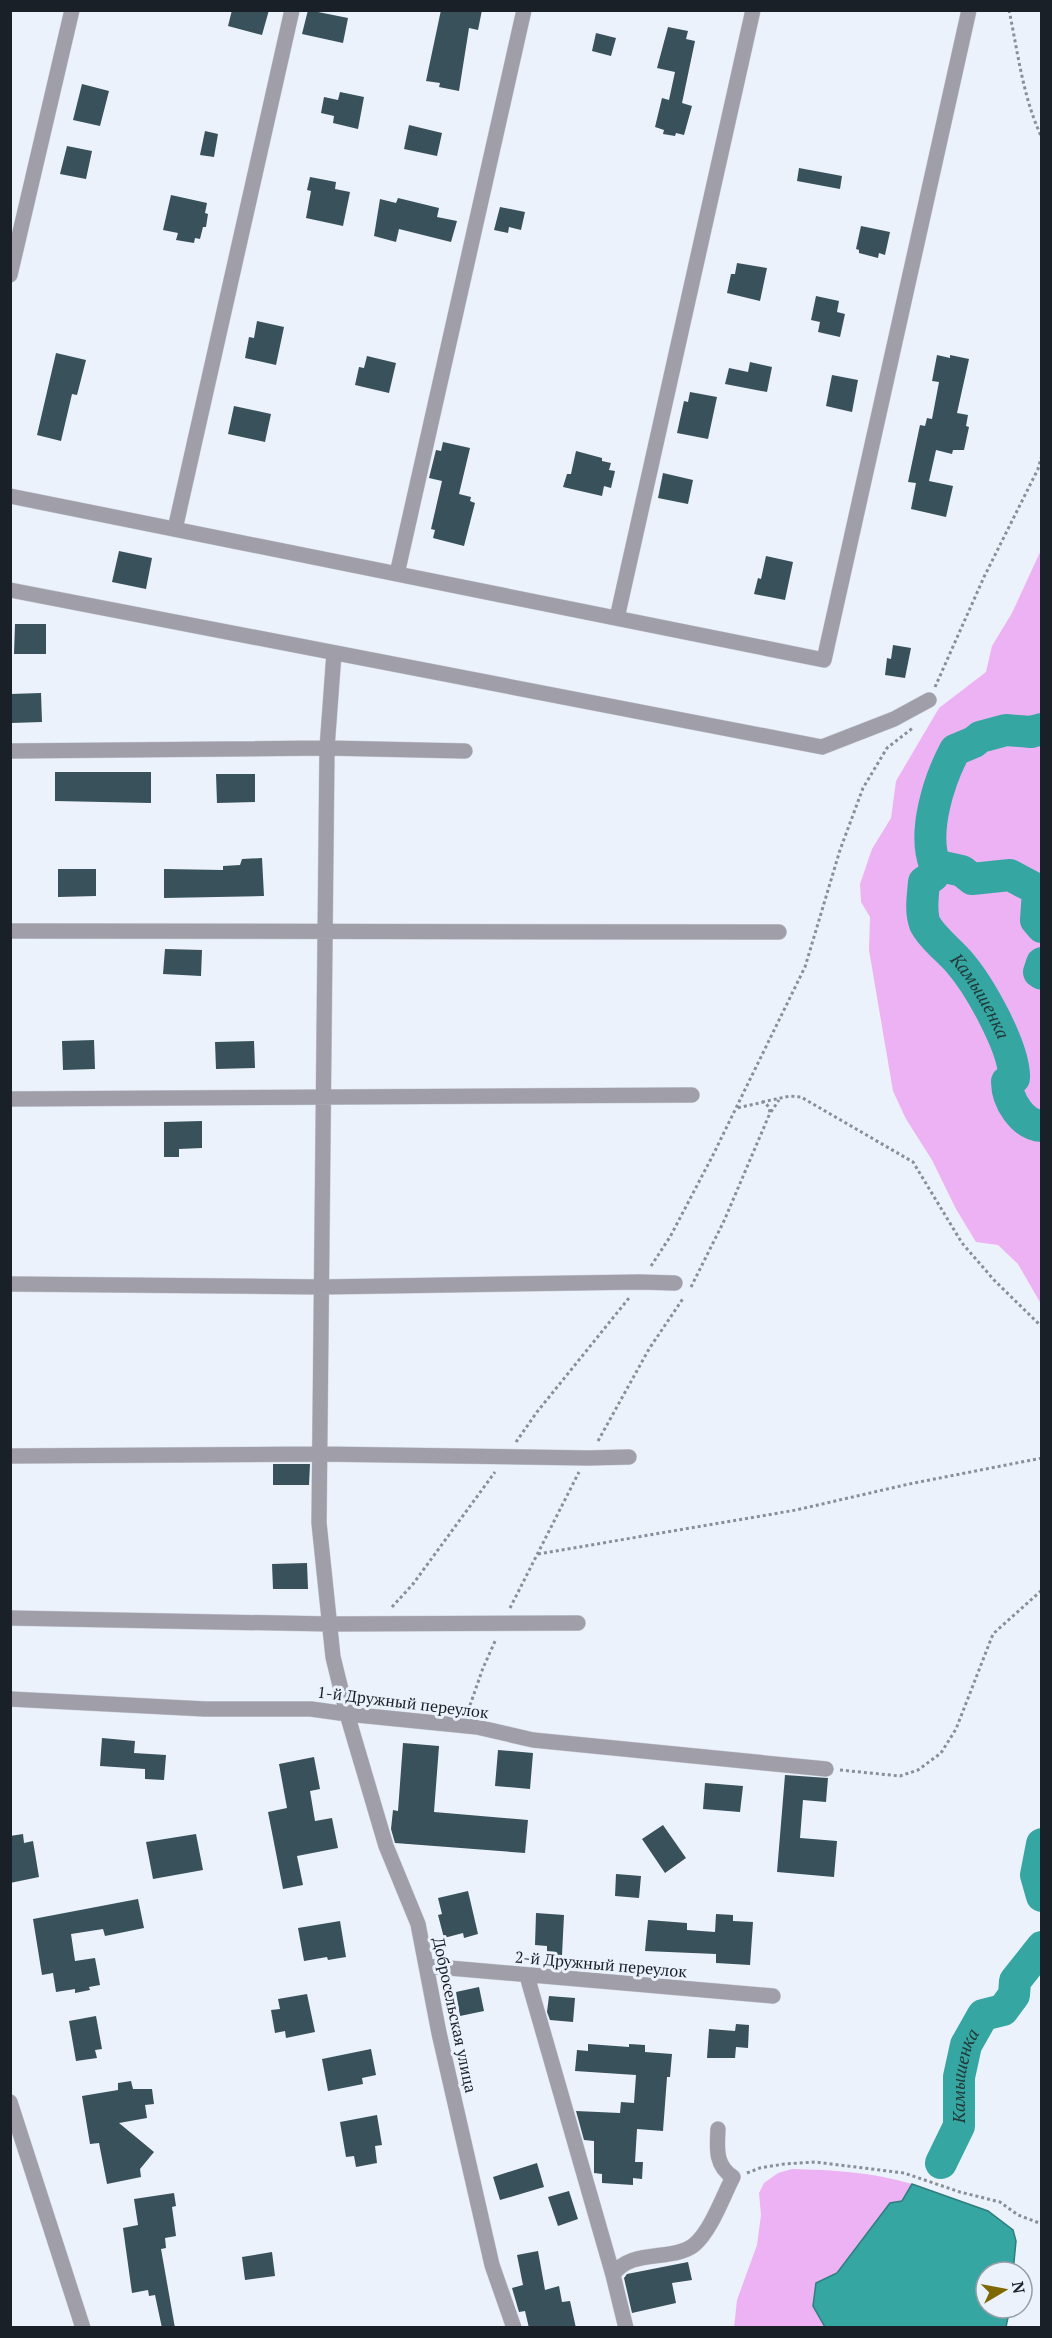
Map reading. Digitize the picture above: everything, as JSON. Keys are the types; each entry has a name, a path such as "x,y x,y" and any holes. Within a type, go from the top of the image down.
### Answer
{"street":[{"path":"10,275 72,10"},
{"path":"175,529 292,10"},
{"path":"397,574 524,10"},
{"path":"617,618 753,10"},
{"path":"10,496 824,660 969,10"},
{"path":"10,591 822,747 894,719 929,700"},
{"name":"Добросельская улица","path":"334,653 327,748 319,1523 329,1624 333,1657 347,1714 386,1846 418,1924 439,2033 492,2265 514,2328"},
{"path":"10,751 327,748 465,751"},
{"path":"10,931 779,932"},
{"path":"10,1100 692,1095"},
{"path":"10,1284 321,1287 675,1283"},
{"path":"10,1456 320,1454 629,1457"},
{"path":"10,1618 329,1624 578,1623"},
{"name":"1-й Дружный переулок","path":"10,1699 205,1709 311,1708 347,1714 464,1725 533,1740 826,1769"},
{"name":"2-й Дружный переулок","path":"426,1966 773,1996"},
{"path":"527,1976 613,2275 626,2328"},
{"path":"10,2102 83,2328"},
{"path":"613,2275 619,2266 629,2262 682,2251 694,2245 717,2211 733,2176 725,2172 719,2164 718,2129"}],"path":[{"path":"1009,10 1024,88 1041,138"},
{"path":"379,1622 413,1584 537,1412 623,1307 670,1237 737,1108 805,967 840,850 863,788 887,748 910,732 919,721 984,577 1038,469 1041,455"},
{"path":"737,1108 781,1098 801,1097 913,1162 962,1243 994,1281 1041,1327"},
{"path":"464,1725 483,1668 569,1490 649,1349 698,1275 770,1113 781,1098"},
{"path":"760,1102 767,1105 770,1113"},
{"path":"538,1554 796,1510 909,1484 1041,1458"},
{"path":"826,1769 900,1776 909,1774 930,1762 941,1752 956,1729 993,1634 1041,1590"},
{"path":"733,2176 760,2168 815,2162 896,2172 1000,2202 1018,2215 1041,2224"}],"shaded area":[{"path":"1041,550 1041,1304 1018,1264 998,1245 976,1242 956,1209 932,1160 906,1119 893,1091 869,950 870,917 861,902 860,884 872,849 891,818 896,781 939,708 986,672 992,646 1012,613"},
{"path":"792,2169 852,2172 912,2184 902,2201 890,2203 837,2273 816,2283 813,2306 825,2327 734,2328 737,2300 757,2245 761,2215 759,2193 764,2183 778,2173"},
{"path":"912,2184 988,2211 1013,2230 1016,2241 1014,2260 974,2260 974,2320 1007,2320 1006,2327 825,2327 813,2306 816,2283 837,2273 890,2203 902,2201"}],"building":[{"path":"232,10 269,10 262,35 228,26"},
{"path":"308,10 348,18 343,43 302,34"},
{"path":"441,10 482,10 478,30 469,28 459,91 439,87 440,83 426,81"},
{"path":"668,27 688,31 686,39 695,41 682,103 692,106 684,135 676,133 675,136 663,134 664,130 655,127 662,98 669,100 675,72 657,68"},
{"path":"596,33 616,38 611,56 592,51"},
{"path":"82,84 109,91 100,126 73,120"},
{"path":"340,92 364,97 358,129 333,123 334,116 321,113 324,97 338,100"},
{"path":"409,125 442,133 437,156 404,149"},
{"path":"205,131 218,134 214,157 200,155"},
{"path":"67,146 92,151 86,179 60,174"},
{"path":"799,168 842,176 840,189 797,181"},
{"path":"310,177 336,182 335,189 350,192 343,226 306,218 311,191 307,190"},
{"path":"171,195 207,203 206,227 203,227 200,239 195,238 194,243 176,240 178,233 163,230"},
{"path":"398,198 439,208 437,217 457,221 451,242 399,229 396,242 374,236 380,199 396,203"},
{"path":"500,207 525,212 521,230 509,227 508,233 494,230"},
{"path":"861,226 890,232 885,255 879,253 878,258 859,253 856,249"},
{"path":"737,263 767,268 760,301 727,293 731,274 735,274"},
{"path":"816,296 839,301 837,312 845,314 840,337 818,332 820,322 811,320"},
{"path":"257,321 284,327 276,365 245,358 249,337 254,338"},
{"path":"56,353 86,360 77,395 72,394 61,441 37,435"},
{"path":"937,355 969,359 957,413 968,415 966,426 969,427 964,450 953,450 952,454 936,450 929,481 953,486 946,517 911,509 916,483 908,482 920,425 925,426 927,418 932,419 939,382 932,381"},
{"path":"367,356 396,363 389,393 355,385 359,367 364,368"},
{"path":"750,362 772,367 767,392 725,384 729,368 748,372"},
{"path":"832,375 858,380 852,412 826,406"},
{"path":"690,392 717,397 708,439 677,433 684,401 688,402"},
{"path":"234,406 271,414 265,442 228,434"},
{"path":"443,442 470,448 459,494 471,497 470,501 475,503 464,546 433,538 435,530 431,529 442,481 429,478 436,450 441,451"},
{"path":"576,451 602,458 602,461 611,463 609,470 615,471 611,488 604,486 602,496 563,487 567,474 571,474"},
{"path":"663,473 693,480 688,504 658,498"},
{"path":"119,551 152,558 146,589 112,582"},
{"path":"766,556 793,562 785,600 754,594 758,578 761,579"},
{"path":"15,624 46,624 46,654 14,654"},
{"path":"893,645 911,648 905,678 885,675 887,658 891,659"},
{"path":"41,693 42,722 11,723 10,694"},
{"path":"55,772 151,772 151,803 55,801"},
{"path":"216,774 255,774 255,802 217,803"},
{"path":"262,858 264,896 164,898 164,869 223,870 223,866 240,865 242,859"},
{"path":"58,869 96,869 96,896 58,897"},
{"path":"165,949 202,950 201,976 163,974"},
{"path":"94,1040 95,1069 63,1070 62,1041"},
{"path":"254,1041 255,1068 216,1069 215,1042"},
{"path":"202,1121 202,1148 179,1149 179,1157 164,1157 164,1122"},
{"path":"273,1464 310,1464 309,1485 273,1485"},
{"path":"307,1563 308,1589 273,1589 272,1564"},
{"path":"102,1738 135,1741 134,1753 166,1755 164,1780 145,1779 145,1769 100,1766"},
{"path":"403,1743 439,1746 434,1812 528,1820 525,1853 395,1843 391,1829 393,1810 398,1811"},
{"path":"498,1750 533,1753 530,1789 495,1786"},
{"path":"314,1757 320,1789 310,1791 315,1821 332,1818 338,1848 297,1856 303,1885 283,1889 268,1812 287,1808 279,1764"},
{"path":"785,1775 828,1778 826,1802 803,1800 800,1838 837,1841 834,1877 777,1872"},
{"path":"705,1783 743,1786 740,1812 703,1809"},
{"path":"663,1825 686,1858 665,1873 642,1839"},
{"path":"23,1834 24,1843 33,1841 39,1877 10,1883 10,1836"},
{"path":"196,1834 203,1870 153,1879 146,1842"},
{"path":"616,1874 641,1876 639,1898 615,1896"},
{"path":"468,1891 478,1934 464,1938 463,1933 444,1938 438,1915 442,1914 438,1898"},
{"path":"138,1899 144,1928 105,1936 103,1929 71,1934 75,1961 95,1958 100,1985 75,1993 75,1989 56,1992 53,1973 42,1975 33,1919"},
{"path":"536,1913 564,1915 562,1955 547,1954 547,1946 535,1945"},
{"path":"716,1914 733,1915 733,1921 753,1922 750,1965 716,1963 716,1954 645,1951 648,1920 687,1923 687,1930 715,1932"},
{"path":"340,1921 346,1957 328,1960 327,1957 304,1961 298,1928"},
{"path":"479,1987 484,2011 460,2016 456,1992"},
{"path":"307,1994 315,2032 286,2038 285,2031 275,2033 271,2010 280,2009 278,1999"},
{"path":"549,1996 575,1998 573,2022 550,2020 547,2012"},
{"path":"96,2016 102,2049 95,2050 97,2058 76,2061 69,2021"},
{"path":"736,2024 749,2025 748,2048 736,2047 735,2058 707,2058 709,2029 735,2031"},
{"path":"588,2044 629,2047 629,2044 645,2045 645,2052 672,2054 670,2077 667,2077 663,2131 637,2129 635,2162 643,2162 642,2179 633,2178 633,2185 602,2183 602,2174 594,2173 594,2141 584,2140 576,2111 620,2113 621,2102 634,2103 636,2075 575,2071 577,2050 588,2051"},
{"path":"371,2049 376,2075 362,2078 363,2084 328,2091 322,2059"},
{"path":"131,2081 133,2089 152,2089 154,2104 145,2105 147,2118 119,2123 154,2152 140,2169 141,2177 107,2184 99,2143 90,2144 82,2096 118,2090 118,2083"},
{"path":"377,2115 382,2145 375,2146 377,2163 356,2167 354,2156 346,2157 340,2122"},
{"path":"537,2163 544,2187 500,2200 493,2177"},
{"path":"569,2191 578,2219 558,2226 548,2197"},
{"path":"174,2193 176,2206 172,2207 176,2236 165,2238 166,2248 161,2249 175,2328 162,2328 155,2295 149,2296 148,2290 132,2293 123,2228 138,2225 134,2199"},
{"path":"538,2251 545,2290 559,2286 562,2302 570,2301 576,2328 529,2328 525,2311 519,2312 512,2288 523,2285 517,2255"},
{"path":"272,2252 275,2276 245,2280 242,2257"},
{"path":"688,2262 692,2280 672,2283 676,2303 632,2313 624,2278 627,2274"}],"waterway":[{"path":"1042,729 1031,732 1006,730 980,737 955,750 938,791 930,837 935,865 962,871 972,879 1010,875 1038,890 1036,920 1042,927"},
{"name":"Камышенка","path":"935,865 933,876 924,882 922,909 925,924 967,972 994,1017 1009,1050 1013,1065 1014,1078 1007,1082 1013,1104 1028,1121 1042,1126"},
{"path":"1042,963 1039,972 1042,974"},
{"name":"Камышенка","path":"1042,1844 1036,1875 1042,1896"},
{"name":"Камышенка","path":"941,2163 959,2126 959,2077 966,2045 983,2015 1003,2010 1014,1995 1015,1981 1042,1947"}]}
